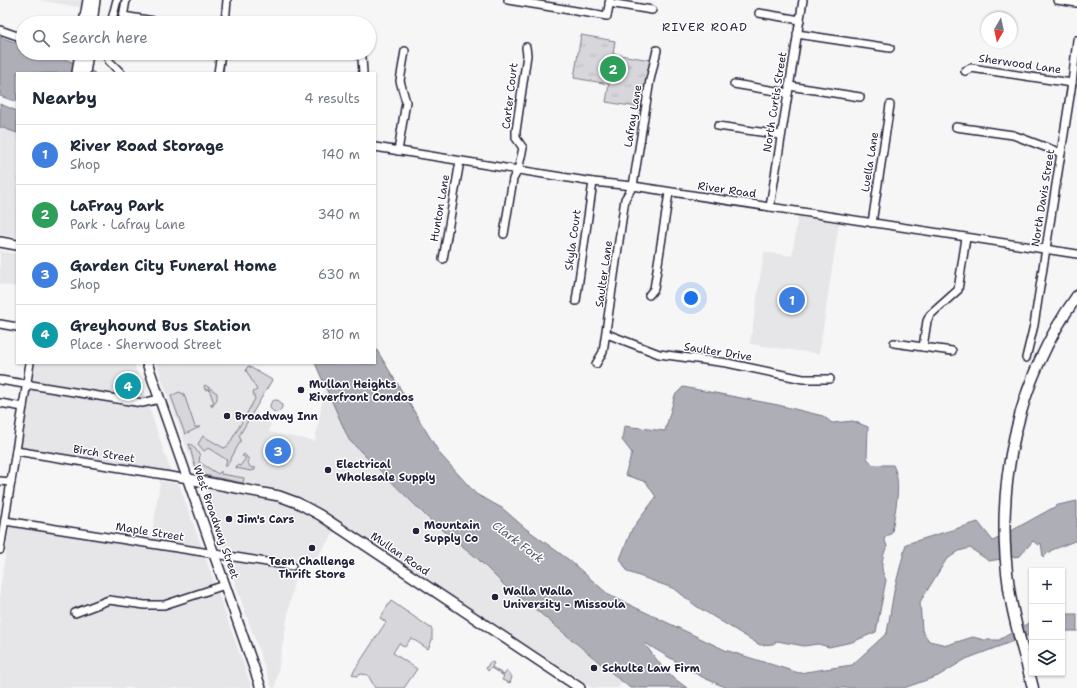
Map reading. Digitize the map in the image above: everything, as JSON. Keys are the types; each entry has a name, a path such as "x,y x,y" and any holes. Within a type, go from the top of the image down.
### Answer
{"highway":[{"path":"1033,688 1013,612 1009,589 1004,518 1006,485 1014,437 1027,390 1054,332 1077,296"}],"main road":[{"path":"85,16 88,0"},
{"path":"93,16 95,0"},
{"path":"77,72 79,60"},
{"path":"85,72 87,60"},
{"path":"0,242 16,244"},
{"name":"West Broadway Street","path":"148,364 261,688"},
{"name":"Mullan Road","path":"189,479 279,496 298,503 580,688"}],"street":[{"path":"113,16 117,0"},
{"path":"124,16 126,0"},
{"path":"226,16 227,0"},
{"path":"508,0 607,16 610,2 652,10"},
{"name":"North Curtis Street","path":"770,207 803,0"},
{"path":"1058,0 1077,3"},
{"path":"759,13 800,20"},
{"path":"0,30 16,36"},
{"path":"798,34 890,48"},
{"name":"North Davis Street","path":"1026,358 1034,325 1072,83 1075,74 1077,42"},
{"name":"Carter Court","path":"504,234 513,179 518,170 523,148 516,138 516,131 527,55 526,47"},
{"name":"Lafray Lane","path":"633,186 650,80 657,50"},
{"path":"398,151 406,102 400,81 404,51"},
{"path":"109,60 120,72"},
{"path":"218,72 220,60"},
{"path":"362,60 363,72"},
{"name":"Sherwood Lane","path":"965,71 971,68 1072,83"},
{"path":"734,84 860,97"},
{"name":"Luella Lane","path":"872,223 890,105"},
{"path":"718,126 781,135"},
{"path":"956,127 1014,135 1061,153"},
{"name":"River Road","path":"376,147 593,182 633,186 669,193 1077,254"},
{"name":"Hunton Lane","path":"443,259 460,161"},
{"name":"Skyla Court","path":"576,301 593,182"},
{"name":"Saulter Lane","path":"596,364 603,352 607,334 625,199 633,186"},
{"path":"649,295 654,290 669,193"},
{"path":"923,347 927,321 930,315 958,290 966,238"},
{"path":"0,324 16,327"},
{"name":"Saulter Drive","path":"607,334 659,354 727,363 803,379 830,379"},
{"path":"894,342 952,352"},
{"path":"0,550 30,364"},
{"path":"0,380 142,403 160,399"},
{"path":"0,403 23,407"},
{"name":"Birch Street","path":"16,452 189,479"},
{"path":"0,481 11,482"},
{"name":"Maple Street","path":"5,521 292,566"},
{"path":"75,613 109,600 158,605 197,594 224,584"}],"shaded area":[{"path":"39,0 85,0 83,8"},
{"path":"0,127 16,133 16,237 0,235"},
{"path":"798,216 839,223 819,354 750,344 764,252 792,256"},
{"path":"0,251 16,254 16,287 0,284"},
{"path":"35,364 134,364 171,472 20,449"},
{"path":"156,364 245,364 272,380 249,419 271,423 269,432 315,441 325,385 349,440 427,518 477,558 509,590 529,604 622,682 618,688 592,688 305,499 278,490 197,476"},
{"path":"160,481 179,484 252,688 0,688 0,589 9,530 13,520 151,541"},
{"path":"210,490 277,499 302,509 336,530 311,565 227,552 222,547 205,499 206,492"},
{"path":"234,562 296,569 275,688 272,688 229,566"}],"green space":[{"path":"581,35 615,41 613,54 651,60 643,108 606,102 609,84 574,78"},
{"path":"248,366 272,380 239,436 241,440 227,466 225,466 227,460 208,448 204,451 198,444 203,436 224,448 228,446 255,399 253,392 257,390 246,370"},
{"path":"205,385 217,393 217,399 212,407 210,404 214,403 209,389 205,390"},
{"path":"179,392 184,394 195,427 200,427 185,434 171,396"},
{"path":"276,400 280,402 282,406 280,410 276,412 272,410 270,406 272,402"},
{"path":"189,444 192,445 200,455 199,462 218,474 221,471 221,474 244,478 243,483 199,474 194,464"},
{"path":"244,454 249,459 247,462 251,468 255,467 255,470 251,471 236,468 237,465 240,466 246,458 242,456"},
{"path":"391,601 432,629 432,640 428,649 411,638 405,647 399,643 393,653 417,669 404,688 375,688 368,675 362,674 356,676 352,674 386,622 380,618"},
{"path":"490,662 494,663 492,667 504,675 507,671 512,677 510,683 502,680 504,676 491,668 488,671 486,668"}],"water":[{"path":"0,37 16,43 16,60 67,60 93,72 16,72 16,102 0,96"},
{"path":"0,104 16,111 16,133 0,127"},
{"name":"Clark Fork","path":"376,349 440,454 476,494 502,508 525,528 569,560 609,595 725,650 799,673 852,665 887,633 894,591 906,544 978,522 993,541 1058,505 1077,501 1077,540 1052,550 1043,557 1041,543 1038,545 1033,541 1020,556 989,561 970,548 959,551 946,560 920,602 922,630 929,641 947,645 973,637 984,640 999,640 1029,623 1029,635 966,659 938,676 904,688 727,688 702,677 645,643 667,673 687,688 630,688 529,604 509,590 477,558 428,518 349,440 315,364 376,364"},
{"path":"683,387 778,405 823,416 832,423 853,421 868,427 867,458 873,465 893,465 896,473 898,490 892,533 884,538 887,546 883,559 882,571 886,580 876,632 852,642 829,647 818,644 804,646 777,641 773,644 760,645 696,606 675,589 628,572 620,559 632,529 656,497 646,482 625,475 632,453 622,440 624,426 665,431 675,395"},
{"path":"1065,614 1077,614 1077,631 1065,631"}],"waterway":[{"path":"223,72 224,60"}],"place":[{"name":"LaFray Park","path":"613,69"},
{"name":"River Road Storage","path":"792,300"},
{"name":"Greyhound Bus Station","path":"128,386"},
{"name":"Mullan Heights Riverfront Condos","path":"301,390"},
{"name":"Broadway Inn","path":"227,416"},
{"name":"Garden City Funeral Home","path":"278,451"},
{"name":"Electrical Wholesale Supply","path":"328,470"},
{"name":"Jim's Cars","path":"229,519"},
{"name":"Mountain Supply Co","path":"416,531"},
{"name":"Teen Challenge Thrift Store","path":"312,548"},
{"name":"Walla Walla University - Missoula","path":"495,597"},
{"name":"Schulte Law Firm","path":"594,668"}],"district":[{"name":"RIVER ROAD","path":"705,27"}]}
